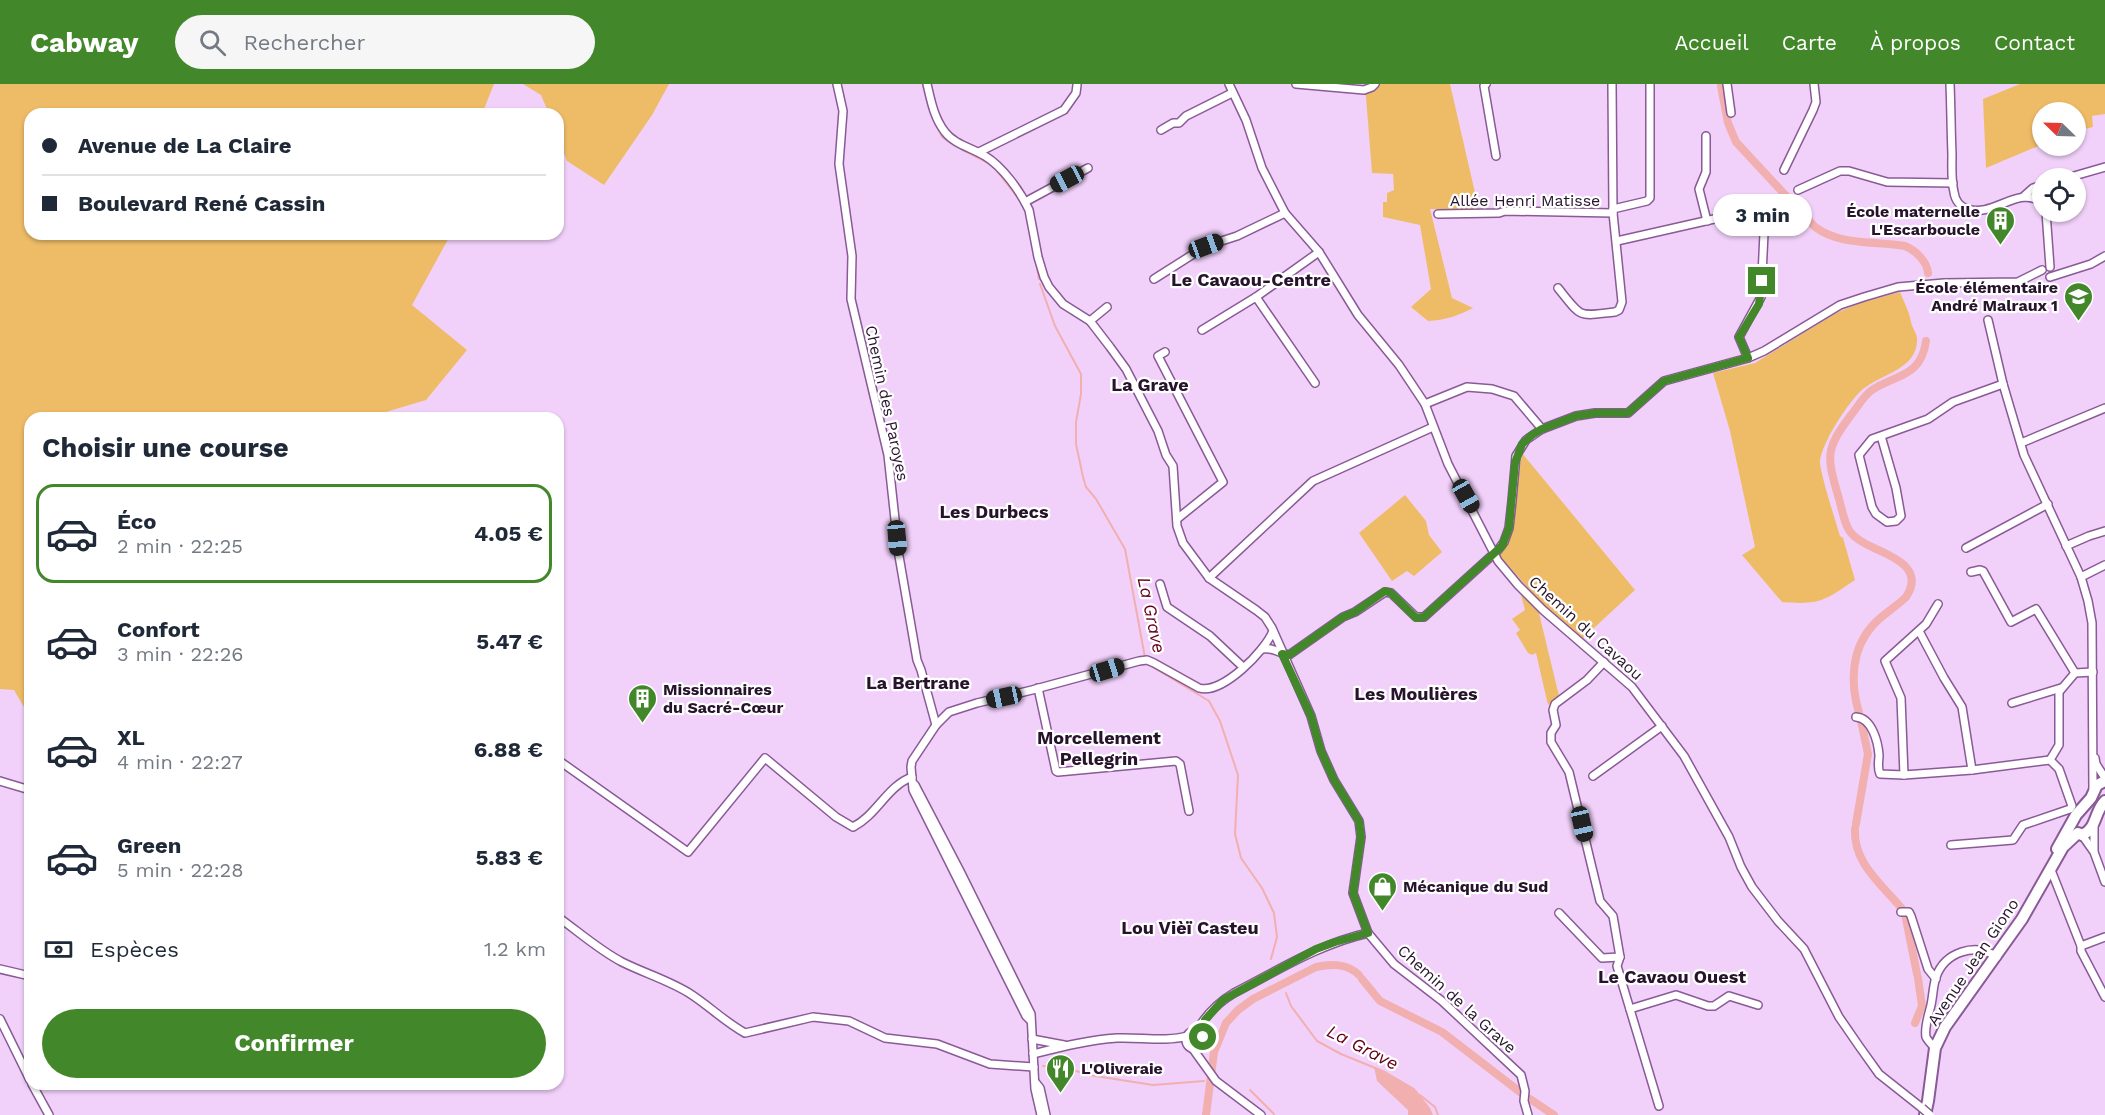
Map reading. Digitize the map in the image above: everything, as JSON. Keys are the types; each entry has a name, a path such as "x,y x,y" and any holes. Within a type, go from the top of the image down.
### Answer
{"street":[{"name":"Chemin des Paroyes","path":"837,84 843,111 839,164 852,256 851,298 888,455 899,556 916,660 921,670 936,725"},
{"name":"Chemin de la Grave","path":"927,84 933,109 946,133 958,142 988,157 1025,202 1029,210 1044,277 1049,287 1063,304 1090,321 1126,369 1173,466 1177,519 1183,543 1209,578 1265,617 1273,631 1311,716 1321,751 1334,780 1359,821 1361,837 1353,893 1368,933 1394,964 1442,1001 1521,1075 1528,1115"},
{"name":"Chemin du Cavaou","path":"1229,84 1246,120 1266,176 1285,213 1319,252 1358,315 1399,365 1425,404 1448,464 1498,561 1543,610 1632,687 1684,756 1705,792 1752,887 1778,921 1804,949 1839,1017 1878,1074 1924,1113 1930,1115"},
{"path":"1296,84 1364,87 1372,87 1375,84"},
{"path":"1486,84 1484,86 1496,156"},
{"path":"1558,288 1579,314 1616,312 1622,302 1613,211 1612,84"},
{"name":"Allée Henri Matisse","path":"1438,214 1505,211 1613,211 1647,201 1650,198 1650,84"},
{"path":"1727,84 1731,113"},
{"path":"1784,170 1816,102 1814,84"},
{"path":"1950,84 1953,183 1956,200 1961,206 1970,210 1983,209 2024,196 2032,189"},
{"path":"979,153 1064,110 1076,93 1077,85"},
{"path":"1161,130 1173,123 1179,123 1186,116 1232,93"},
{"path":"1706,136 1706,172 1700,189 1707,221"},
{"path":"2086,172 2105,167"},
{"path":"1025,202 1088,168"},
{"path":"1798,190 1840,171 1849,171 1887,182 1953,183"},
{"path":"2024,196 2032,198"},
{"path":"1617,241 1745,212 1757,217 1764,233 1761,297 1739,337 1748,358"},
{"path":"1154,279 1206,246 1237,236 1285,213"},
{"path":"2046,222 2047,271"},
{"path":"1202,330 1256,297 1319,252"},
{"path":"1262,649 1276,649 1282,654 1289,655 1385,591 1391,593 1416,618 1424,617 1502,546 1509,528 1516,456 1522,444 1542,429 1576,416 1595,413 1628,413 1664,381 1748,358 1764,351 1840,305 1887,290 1944,283 2018,282 2047,271 2065,272 2091,264 2105,256"},
{"path":"1256,297 1316,383"},
{"path":"1090,321 1107,307"},
{"path":"1988,320 2003,384 2024,455 2081,577 2088,601 2092,623 2093,793"},
{"path":"1165,352 1158,356 1223,482 1177,519"},
{"path":"1881,436 1896,488 1901,516 1896,521 1887,522 1875,514 1866,486 1860,455 1872,439 1928,419 1953,402 2003,384"},
{"path":"1425,404 1467,387 1492,389 1514,396 1542,429"},
{"path":"2021,443 2105,408"},
{"path":"1209,578 1313,481 1433,427"},
{"path":"1966,548 2048,504"},
{"path":"2066,546 2105,531"},
{"path":"2081,577 2105,565"},
{"path":"1971,572 1980,570 1983,572 2011,622 2036,609 2075,673"},
{"path":"1160,585 1167,607 1210,636 1243,667"},
{"path":"1904,775 1901,698 1885,661 1926,624 1938,604"},
{"path":"1041,1115 1035,1089 1031,1014 1008,973 922,796 912,780 912,761 936,725 954,710 1139,661 1147,660 1205,690 1219,687 1262,649 1269,641 1273,631"},
{"path":"1919,631 1962,707 1972,770"},
{"path":"1604,662 1587,680 1555,704 1552,710 1556,725 1551,733 1551,742 1569,772 1600,901 1613,916 1620,957 1617,966 1659,1106"},
{"path":"2050,760 2059,744 2059,692 2075,673 2093,672"},
{"path":"2012,703 2063,687"},
{"path":"1038,688 1056,771 1176,761 1180,764 1189,811"},
{"path":"1859,717 1873,732 1879,754 1880,774 1904,775 1972,770 2050,760"},
{"path":"1593,776 1662,726"},
{"path":"2094,750 2096,764 2105,779"},
{"path":"564,764 688,852 765,758 836,817 853,826 873,810 900,781 912,780"},
{"path":"1951,845 2013,840 2023,825 2070,808 2072,806 2059,770 2050,760"},
{"name":"Avenue Jean Giono","path":"2034,898 2071,822 2097,785 2105,779"},
{"path":"0,782 24,788"},
{"name":"Avenue Jean Giono","path":"1924,1113 1929,1101 1935,1048 1945,1027 1997,957 2063,848 2080,834 2091,830 2097,812 2105,801"},
{"path":"2071,822 2094,852 2105,882"},
{"path":"2094,826 2094,852"},
{"path":"2051,870 2081,951 2105,997"},
{"path":"1903,912 1911,915 1928,969 1936,979"},
{"path":"1560,913 1602,958 1620,957"},
{"path":"564,922 593,944 621,961 662,978 690,994 745,1033 813,1017 849,1021 885,1038 937,1044 990,1064 1034,1067"},
{"path":"1033,1054 1066,1045 1117,1038 1176,1039 1199,1033 1205,1020 1223,1000 1306,954 1335,942 1368,933"},
{"path":"2081,946 2105,937"},
{"path":"1935,1048 1926,1036 1936,979 1947,961 1963,951 1984,950 1997,957"},
{"path":"0,969 24,975"},
{"path":"1630,1009 1676,995 1708,1006 1713,1006 1729,996 1758,1005"},
{"path":"0,1018 24,1068"},
{"path":"1194,1047 1204,1040 1199,1033"},
{"path":"1188,1036 1216,1081 1261,1115"},
{"path":"1032,1039 1066,1045"},
{"path":"1176,1039 1194,1047"},
{"path":"1036,1083 1040,1088 1046,1115"},
{"path":"35,1090 49,1115"}],"shaded area":[{"path":"0,84 494,84 484,108 24,108 24,240 448,240 412,305 467,350 426,400 386,412 24,412 24,707 14,690 0,689"},
{"path":"523,84 669,84 652,115 604,185 567,161 564,153 564,108 546,108 541,95"},
{"path":"1375,84 1450,84 1479,210 1430,209 1452,298 1473,308 1457,315 1428,321 1411,307 1431,289 1420,225 1383,217 1383,202 1387,202 1387,193 1394,190 1393,174 1372,173 1364,90"},
{"path":"2020,84 2105,84 2105,114 2092,116 2093,127 2086,129 2086,102 2032,102 2032,149 1986,168 1983,99"},
{"path":"1900,292 1916,335 1916,349 1905,364 1857,395 1831,433 1820,460 1828,496 1855,580 1821,600 1805,603 1782,602 1742,555 1755,547 1730,431 1713,373 1755,363 1836,313 1860,303"},
{"path":"1522,453 1635,590 1582,639 1539,601 1498,554 1510,538"},
{"path":"1405,495 1426,521 1429,535 1442,552 1414,576 1407,571 1392,581 1359,533"},
{"path":"1521,595 1538,609 1559,696 1548,705 1536,653 1532,655 1528,653 1516,633 1520,630 1512,619 1525,610"},
{"path":"1374,1067 1416,1090 1433,1115 1408,1115 1408,1110 1377,1081"}],"waterway":[{"name":"La Grave","path":"923,84 926,93"},
{"path":"1721,86 1728,123 1736,142 1815,227 1847,240 1905,246 1920,256 1928,273"},
{"name":"La Grave","path":"935,121 942,137 954,145"},
{"name":"La Grave","path":"961,149 992,165 1019,199"},
{"name":"La Grave","path":"1036,262 1039,279"},
{"name":"La Grave","path":"1040,284 1055,326 1081,374 1076,444 1083,477 1086,487 1096,499 1125,549 1146,663 1209,701 1220,721 1238,775 1235,834 1241,858 1262,888 1274,913 1277,937 1271,959"},
{"path":"1874,548 1857,539 1846,524 1830,463 1832,446 1842,427 1866,395 1906,373 1919,362 1926,341"},
{"path":"1859,713 1854,690 1854,667 1860,645 1873,625 1906,597 1911,588 1912,579 1905,566 1892,556 1876,549"},
{"path":"1856,824 1868,754 1861,721"},
{"path":"1855,829 1856,842 1864,863 1878,883 1903,910"},
{"path":"1905,914 1917,974"},
{"path":"1206,1115 1214,1052 1226,1023 1238,1010 1253,999 1316,967 1339,965 1359,975"},
{"path":"1915,1023 1922,1006 1918,978"},
{"path":"1362,979 1380,1001 1442,1032 1520,1092"},
{"name":"La Grave","path":"1286,993 1291,1006 1317,1041 1341,1054 1385,1072 1414,1089"},
{"path":"1043,1066 1153,1085 1204,1081"},
{"path":"1250,1090 1274,1114"},
{"name":"La Grave","path":"1420,1095 1435,1107 1438,1115"},
{"path":"1530,1099 1554,1115"}],"place":[{"name":"École maternelle L'Escarboucle","path":"2001,246"},
{"name":"École élémentaire André Malraux 1","path":"2079,322"},
{"name":"Missionnaires du Sacré-Cœur","path":"642,724"},
{"name":"Mécanique du Sud","path":"1382,912"},
{"name":"L'Oliveraie","path":"1060,1094"}],"district":[{"name":"Le Cavaou-Centre","path":"1251,279"},
{"name":"La Grave","path":"1150,384"},
{"name":"Les Durbecs","path":"994,511"},
{"name":"La Bertrane","path":"918,682"},
{"name":"Les Moulières","path":"1416,693"},
{"name":"Morcellement Pellegrin","path":"1099,747"},
{"name":"Lou Vièï Casteu","path":"1190,927"},
{"name":"Le Cavaou Ouest","path":"1672,976"}],"route":[{"path":"1203,1037 1205,1020 1210,1012 1234,993 1316,949 1368,933 1353,893 1361,837 1359,821 1334,780 1321,751 1311,716 1282,654 1289,655 1385,591 1391,593 1416,618 1424,617 1502,546 1509,528 1516,456 1526,440 1542,429 1576,416 1595,413 1628,413 1664,381 1748,358 1739,337 1759,304 1762,281"}]}
